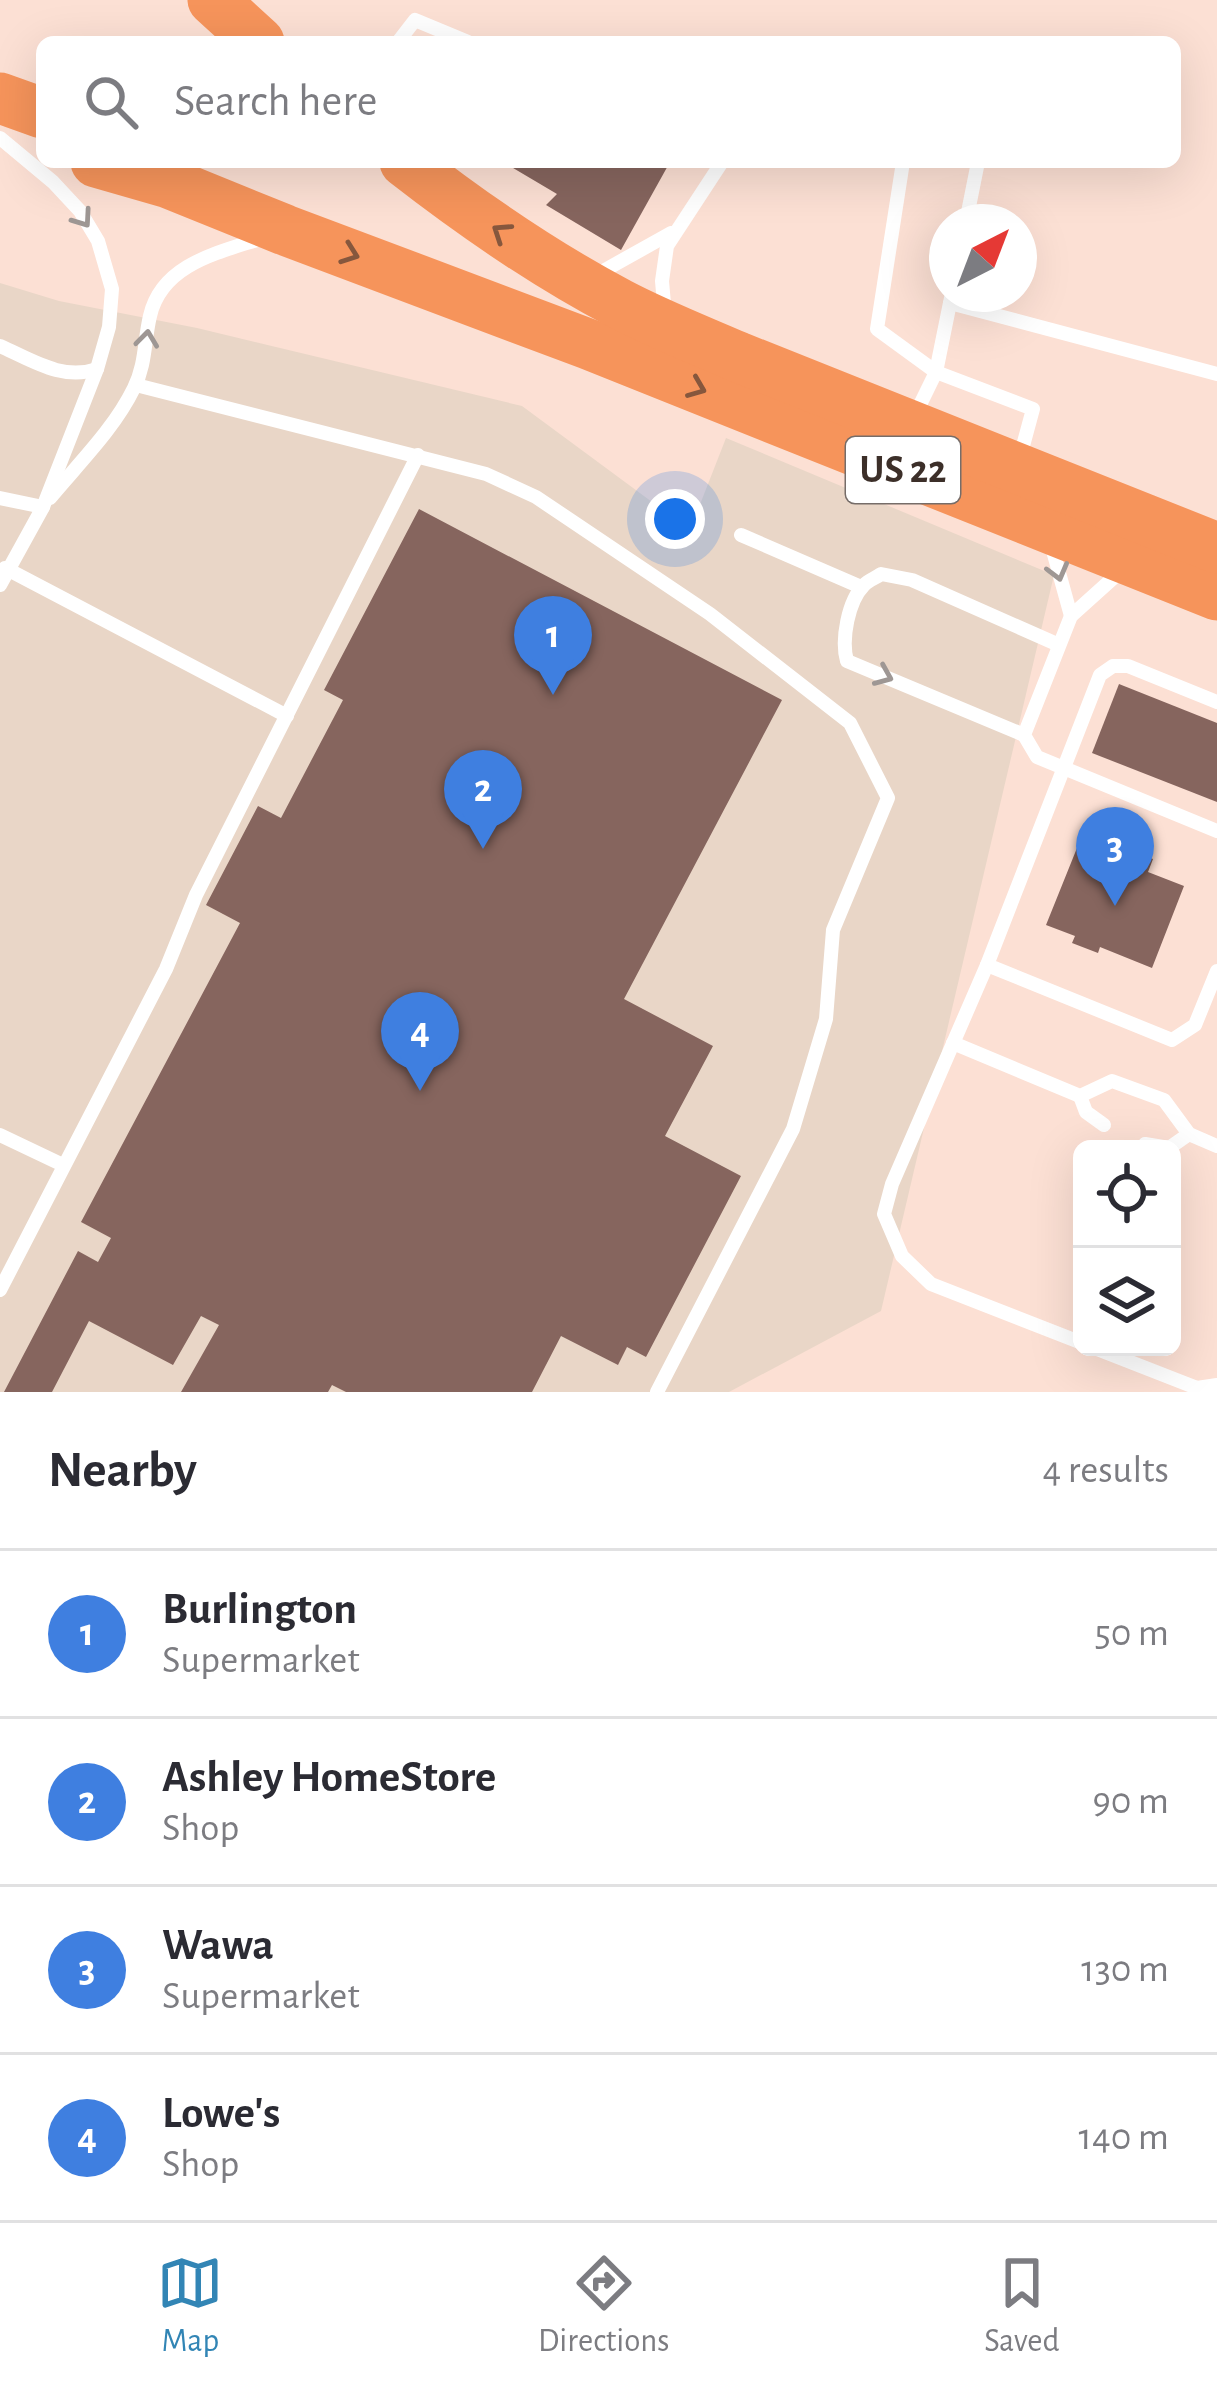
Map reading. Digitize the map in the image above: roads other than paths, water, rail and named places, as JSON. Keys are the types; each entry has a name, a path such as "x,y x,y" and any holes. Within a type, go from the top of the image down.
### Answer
{"highway":[{"path":"213,0 252,36"},
{"path":"0,98 36,111"},
{"path":"0,135 36,144"},
{"name":"US 22","path":"413,168 499,232 576,279 667,326 1017,468 1217,595"},
{"name":"US 22","path":"152,173 285,230 588,344 1046,527 1217,548"},
{"path":"1131,537 1217,512"}],"lane":[{"path":"403,36 415,20 454,36"},
{"path":"0,135 36,168"},
{"path":"36,168 66,195 98,241 112,289 109,326 97,369 43,507"},
{"path":"667,326 662,281 667,245 718,168"},
{"path":"902,168 877,329 936,372 1033,409 1017,468"},
{"path":"970,204 977,168"},
{"path":"0,586 4,567 43,507 136,385 150,313 164,285 190,263 285,230"},
{"path":"576,279 599,275 675,231"},
{"path":"910,425 936,372 948,312"},
{"path":"997,312 1217,374"},
{"path":"0,346 71,375 97,369"},
{"path":"136,385 418,455 486,474 536,496 710,614 850,723 889,798 833,930 826,1019 793,1130 657,1392"},
{"path":"0,1290 166,968 196,895 418,455"},
{"path":"0,498 43,507"},
{"path":"1046,527 1070,616"},
{"path":"742,536 861,587"},
{"path":"1024,735 1070,616 1131,537"},
{"path":"4,567 287,716"},
{"path":"1060,645 912,580 881,574 861,587 842,645 847,661 1024,735 1037,757 1217,831"},
{"path":"1073,1339 931,1284 902,1256 884,1214 892,1184 987,965 1100,676 1112,665 1128,666 1217,702"},
{"path":"987,965 1172,1040 1195,1025 1217,970"},
{"path":"953,1043 1080,1096 1112,1082 1164,1100 1189,1134 1217,1146"},
{"path":"1080,1096 1086,1112 1104,1125"},
{"path":"1180,1140 1189,1134"},
{"path":"0,1135 63,1165"},
{"path":"1115,1356 1197,1388 1217,1384"}],"place":[{"name":"Burlington","path":"553,695"},
{"name":"Ashley HomeStore","path":"483,849"},
{"name":"Wawa","path":"1115,906"},
{"name":"Lowe's","path":"420,1091"}]}
